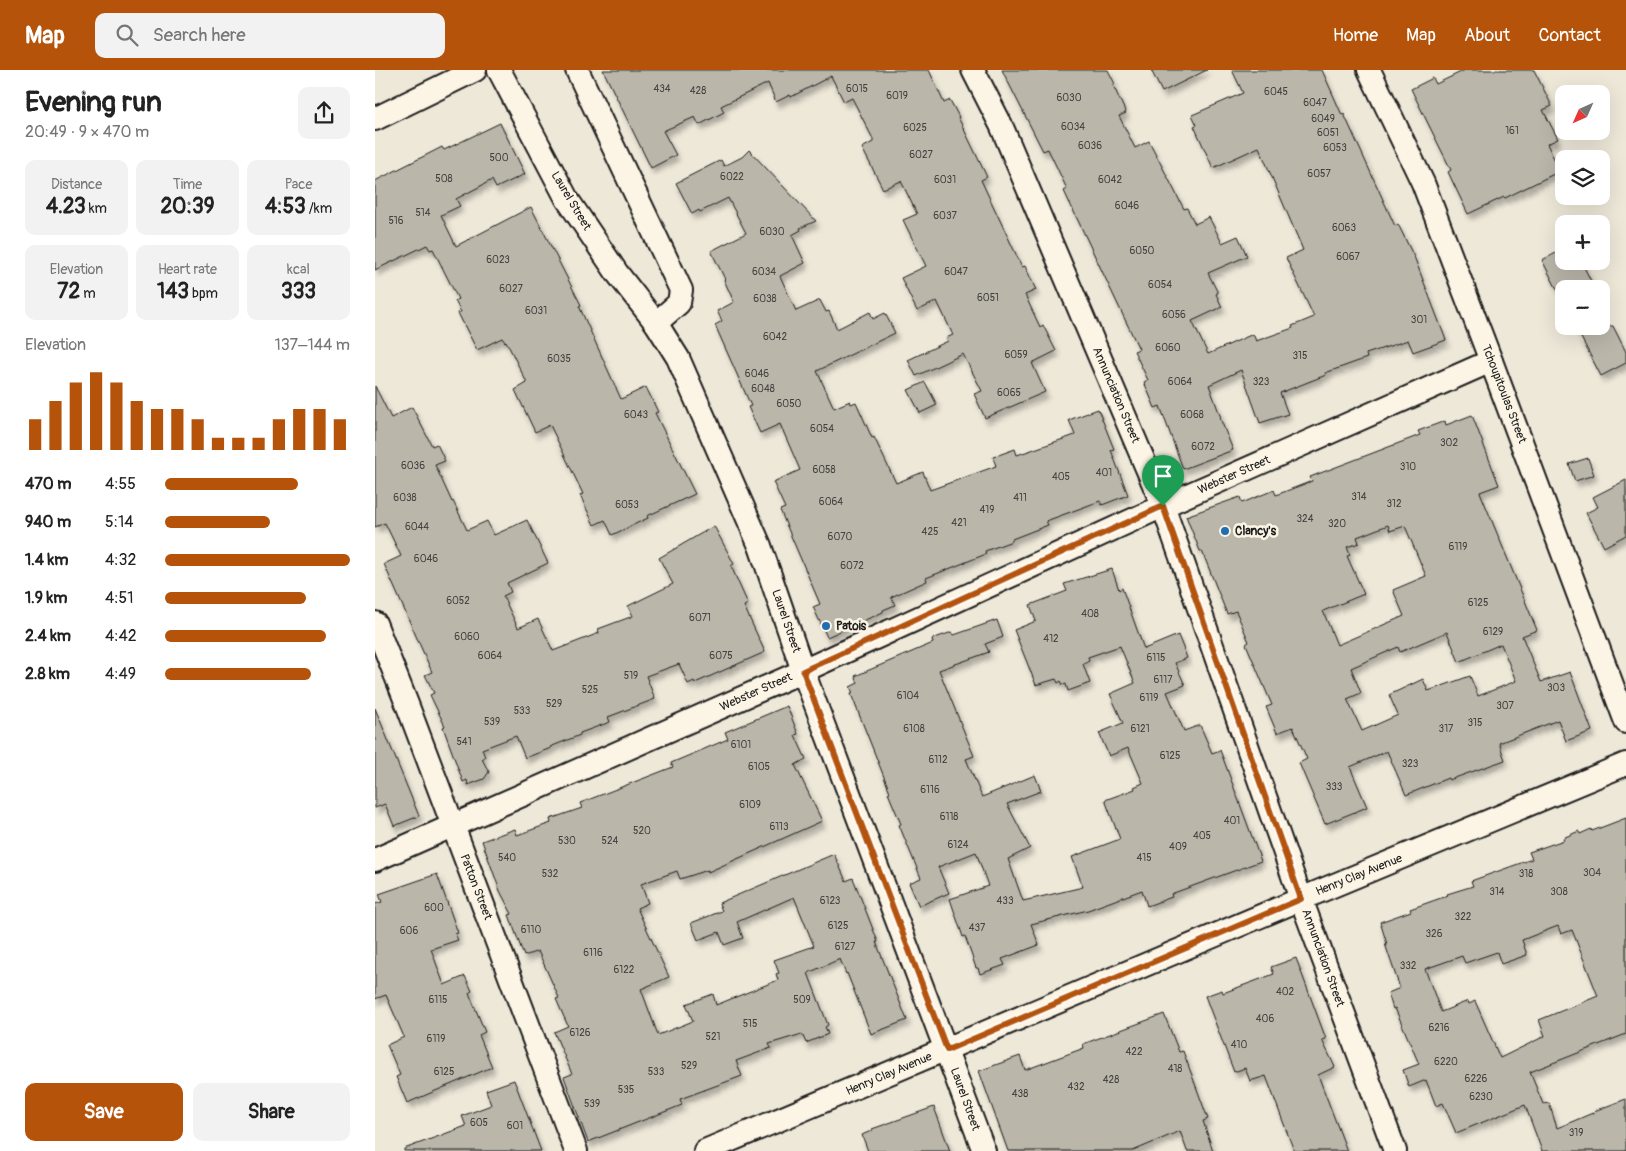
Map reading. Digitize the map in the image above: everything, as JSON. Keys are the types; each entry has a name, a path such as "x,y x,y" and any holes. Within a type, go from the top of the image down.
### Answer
{"street":[{"path":"375,120 475,70"},
{"name":"Laurel Street","path":"499,70 567,199 617,273 656,323 678,358 760,546 803,671 984,1151"},
{"path":"577,70 681,290 679,302 656,323"},
{"name":"Annunciation Street","path":"973,70 1001,125 1163,506 1301,899 1395,1151"},
{"name":"Tchoupitoulas Street","path":"1369,70 1423,183 1626,722"},
{"name":"Webster Street","path":"375,860 803,671 1163,506 1491,361"},
{"name":"Patton Street","path":"375,623 576,1151"},
{"name":"Henry Clay Avenue","path":"705,1151 1626,764"}],"building":[{"path":"603,70 929,70 944,103 950,100 959,117 987,177 981,180 1022,267 1025,266 1036,290 1025,295 1040,327 1043,325 1056,351 1032,363 1045,392 985,418 974,394 982,391 963,354 916,376 908,360 948,341 946,338 953,335 937,301 917,311 901,278 926,266 903,220 917,214 901,181 883,189 862,148 873,142 873,139 852,98 844,102 831,76 791,97 790,95 776,102 768,83 721,106 724,112 699,125 695,117 663,131 676,155 651,168"},
{"path":"1002,70 1108,70 1126,113 1119,116 1135,148 1149,141 1184,209 1187,208 1195,224 1209,217 1222,243 1238,236 1247,256 1208,273 1218,293 1216,294 1222,307 1192,321 1208,354 1253,334 1256,341 1293,328 1292,326 1314,317 1286,258 1303,250 1259,147 1213,168 1194,126 1197,125 1192,115 1243,93 1232,70 1322,70 1395,226 1398,224 1415,259 1446,340 1413,352 1408,340 1366,354 1367,358 1325,373 1326,375 1280,393 1288,414 1260,423 1241,370 1209,385 1233,450 1183,469 1160,406 1155,408 1144,382 1148,380 1134,351 1139,349 1064,191 1067,189 1048,149 1043,151"},
{"path":"1151,70 1207,70 1162,92"},
{"path":"1465,70 1534,70 1552,106 1543,110 1555,133 1556,140 1547,144 1555,161 1555,173 1468,214 1448,172 1451,170 1411,89 1433,78 1436,84"},
{"path":"500,123 525,174 496,188 492,180 456,199 460,206 441,215 456,246 531,207 581,305 579,306 621,399 646,387 658,412 655,413 695,494 647,516 648,518 612,535 605,520 594,525 580,495 583,494 550,425 535,432 515,390 527,383 506,341 502,338 477,350 458,313 461,312 455,301 458,299 433,249 430,250 427,245 375,270 375,181 442,147 444,150"},
{"path":"749,150 816,221 800,228 801,230 792,235 805,263 780,276 796,311 820,300 826,312 829,311 837,329 870,312 873,319 885,313 895,333 817,371 834,408 850,401 851,404 856,402 872,438 874,437 896,483 923,472 930,490 996,466 993,457 1015,449 1017,455 1075,435 1069,420 1098,409 1114,449 1111,450 1128,495 1102,505 1100,501 1046,521 1048,525 985,551 986,554 926,578 927,581 891,597 895,605 827,637 813,607 820,604 780,510 785,508 773,482 800,470 780,424 760,433 748,407 751,406 715,325 722,321 717,311 734,302 711,251 746,233 728,198 692,214 676,183 721,160 724,166 742,157"},
{"path":"1555,254 1555,270 1586,270 1590,280 1555,280 1555,285 1542,260"},
{"path":"1610,326 1613,326 1626,352 1626,363 1601,376 1580,335 1610,335"},
{"path":"925,382 937,405 920,413 908,390"},
{"path":"375,386 391,418 412,407 432,446 437,444 445,461 435,465 467,530 487,521 494,535 527,520 548,563 507,583 511,592 503,596 518,628 538,619 553,651 599,633 598,629 633,616 628,606 673,584 659,558 714,526 734,564 731,566 748,604 744,606 765,652 695,683 694,681 688,684 679,664 646,676 655,699 608,717 610,722 580,733 580,735 525,758 516,736 482,749 485,757 482,759 489,772 484,779 468,785 467,780 463,782 443,727 445,726 430,695 434,693 425,675 432,672 384,564 401,556 385,523 375,527"},
{"path":"1472,415 1499,485 1480,492 1537,630 1522,636 1541,682 1570,672 1592,731 1566,741 1558,720 1499,743 1505,760 1449,780 1448,778 1406,795 1387,751 1350,767 1367,807 1325,824 1299,763 1307,759 1293,727 1277,733 1266,707 1272,705 1246,644 1249,642 1236,611 1227,614 1186,516 1240,497 1242,503 1274,490 1276,495 1312,481 1310,477 1420,435 1418,431 1445,421 1446,425","holes":["1388,525 1390,531 1405,526 1426,576 1393,590 1404,616 1337,645 1323,611 1364,594 1347,556 1350,555 1347,547 1359,543 1357,537","1447,632 1459,662 1501,644 1516,681 1478,696 1470,676 1428,691 1423,679 1389,695 1398,715 1362,731 1347,699 1361,693 1351,668 1398,647 1400,652"]},
{"path":"1588,458 1594,475 1575,481 1569,464"},
{"path":"1626,480 1626,535 1604,547 1586,513 1598,507 1593,497"},
{"path":"1112,569 1119,590 1122,588 1144,649 1178,635 1187,658 1175,663 1185,685 1167,692 1184,731 1200,725 1212,753 1220,750 1261,861 1171,894 1172,897 1147,906 1142,890 1088,910 1031,924 1039,945 1002,959 1005,965 980,974 978,968 976,968 965,936 963,937 950,899 988,886 976,852 938,867 949,893 919,906 909,883 921,878 899,825 901,824 888,793 890,792 851,694 853,693 850,687 858,683 855,676 933,643 932,639 952,632 954,635 997,620 1003,637 985,644 989,652 939,670 974,756 966,759 982,797 1035,775 1041,791 1007,804 1030,848 1008,859 1023,901 1083,887 1072,857 1120,839 1105,800 1135,789 1134,787 1143,783 1128,748 1109,756 1099,733 1123,723 1110,694 1135,683 1120,646 1088,657 1089,661 1083,664 1090,683 1068,691 1066,684 1063,685 1061,681 1058,683 1056,679 1036,685 1014,630 1036,621 1030,605 1067,591 1064,584"},
{"path":"787,706 798,734 795,735 806,759 795,765 822,821 708,872 708,870 680,879 677,871 641,884 648,903 637,908 669,977 641,989 658,1035 693,1021 686,1004 713,994 716,1005 778,980 776,974 779,973 774,960 814,946 794,897 737,922 743,938 724,945 719,932 698,940 691,923 722,911 719,903 834,854 846,881 853,878 907,1020 871,1034 840,959 808,973 828,1025 825,1027 828,1034 806,1043 802,1034 769,1044 771,1048 736,1061 742,1076 680,1099 682,1105 588,1142 564,1077 572,1074 554,1032 568,1026 556,999 559,998 538,951 524,956 509,915 512,914 500,891 482,841 515,829 517,835 551,823 550,819 582,808 580,803 673,767 671,763 728,739 725,732"},
{"path":"375,708 419,816 394,826 385,804 375,808"},
{"path":"1626,818 1626,1034 1530,1072 1543,1104 1549,1103 1557,1128 1626,1099 1626,1151 1542,1151 1525,1105 1456,1133 1443,1103 1436,1106 1426,1080 1409,1087 1403,1070 1419,1064 1395,1008 1393,1009 1388,993 1400,988 1385,944 1387,944 1380,922 1411,911 1410,909 1447,894 1473,886 1471,881 1532,859 1529,852 1564,840 1563,838 1579,831 1580,834 1591,829 1592,831","holes":["1558,926 1561,934 1572,930 1598,996 1539,1020 1545,1036 1500,1058 1475,1001 1469,1004 1468,1001 1441,1012 1425,969 1462,956 1465,963 1497,952 1501,964 1527,955 1522,940"]},
{"path":"437,874 458,933 455,934 458,940 431,949 444,985 465,976 472,991 469,993 485,1032 479,1035 492,1067 407,1103 396,1077 400,1075 387,1045 404,1037 386,995 375,999 375,904 382,902 379,894"},
{"path":"1296,958 1326,1039 1322,1040 1335,1067 1318,1075 1347,1151 1294,1151 1266,1076 1250,1081 1245,1068 1234,1072 1205,996 1222,990 1223,993 1274,974 1271,967"},
{"path":"1164,1014 1179,1052 1183,1051 1208,1119 1203,1121 1213,1151 1187,1151 1180,1131 1133,1151 1008,1151 979,1071 1020,1056 1025,1070 1084,1048 1083,1044"},
{"path":"514,1080 541,1151 404,1151 404,1149 466,1126 462,1116 491,1105 486,1090"},
{"path":"934,1107 950,1151 868,1151 862,1135 872,1129"}],"place":[{"name":"Clancy's","path":"1225,531"},
{"name":"Patois","path":"826,626"}],"route":[{"path":"1163,506 1301,899 947,1050 803,671 1163,506"}]}
